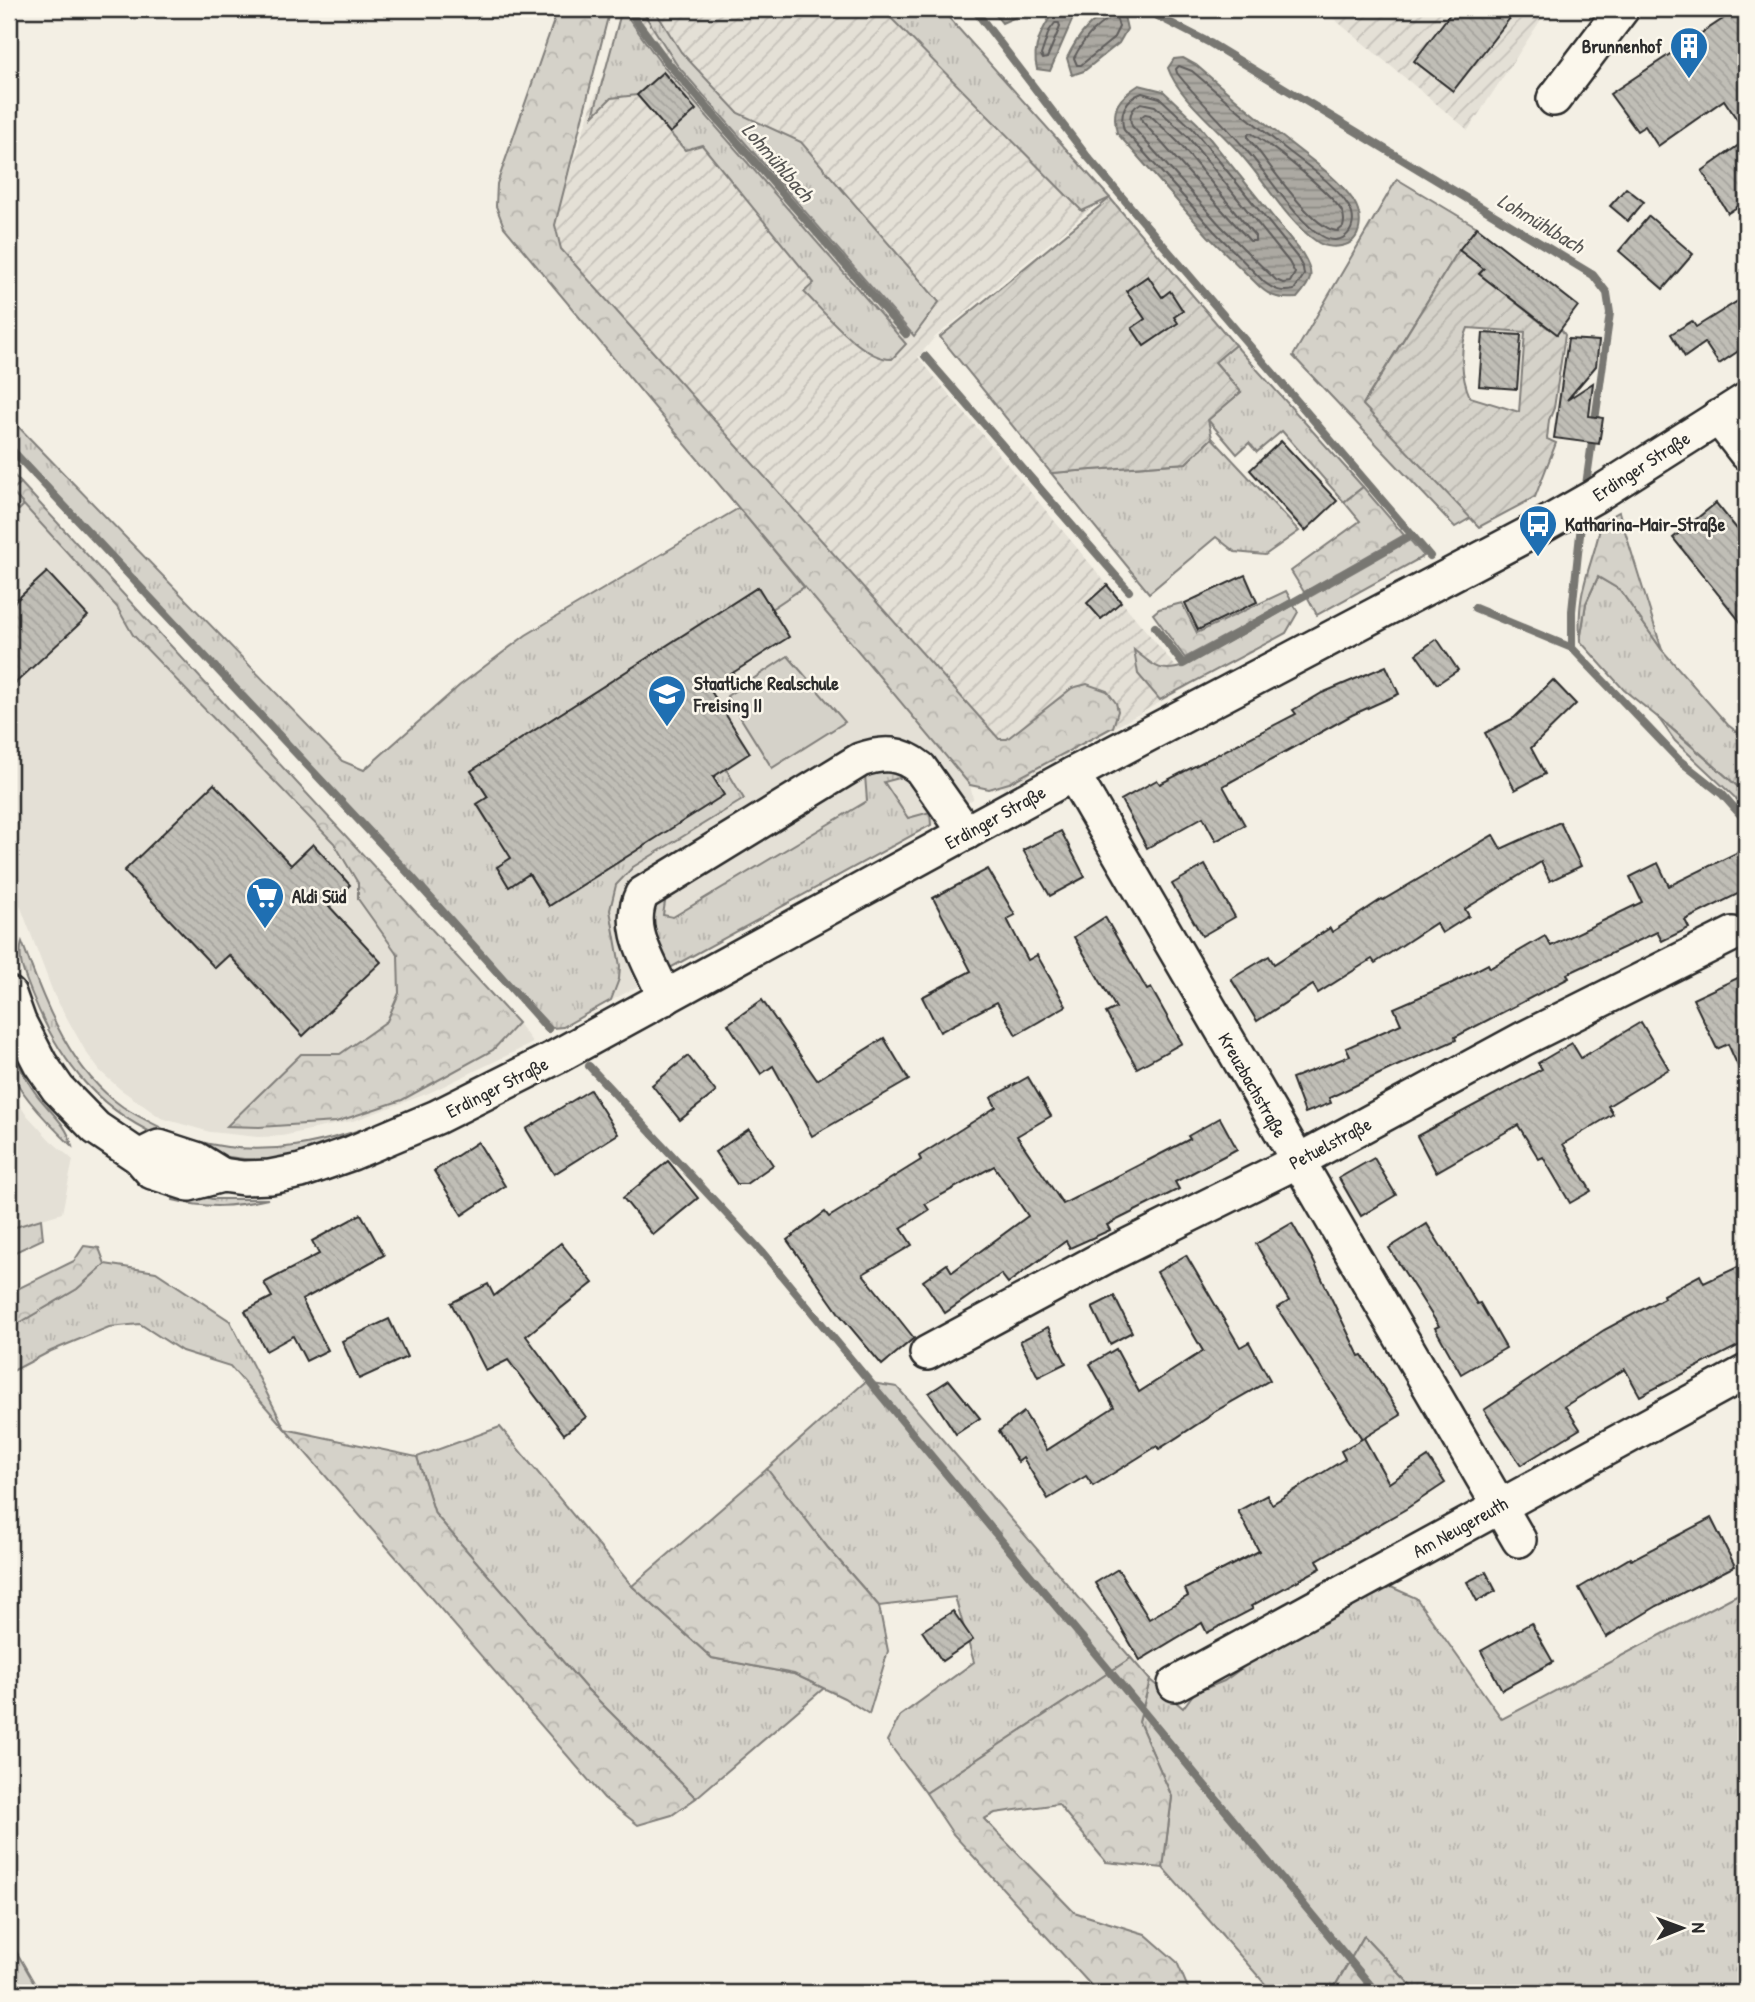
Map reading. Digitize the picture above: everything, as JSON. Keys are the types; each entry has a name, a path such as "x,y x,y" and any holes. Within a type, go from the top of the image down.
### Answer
{"street":[{"path":"1554,99 1622,9"},
{"name":"Erdinger Straße","path":"9,994 19,1022 40,1063 58,1089 96,1128 139,1157 159,1147 196,1159 222,1175 243,1178 286,1174 352,1153 506,1084 1073,774 1441,581 1595,496 1746,400"},
{"path":"1718,417 1746,453"},
{"path":"665,998 639,942 635,925 636,910 642,894 860,760 882,754 902,757 912,762 920,768 966,833"},
{"name":"Kreuzbachstraße","path":"1073,774 1518,1540"},
{"name":"Petuelstraße","path":"927,1353 1105,1256 1298,1161 1509,1047 1733,934"},
{"name":"Am Neugereuth","path":"1175,1684 1746,1372"}],"shaded area":[{"path":"631,9 893,9 1091,209 935,337 918,357 1191,685 1004,789 554,259 549,236 593,101"},
{"path":"1322,9 1548,9 1468,130"},
{"path":"9,470 518,1023 533,1043 429,1093 356,1120 282,1136 258,1137 210,1132 161,1118 100,1071 86,1052 54,995 9,876"},
{"name":"Staatliche Realschule Freising II","path":"739,508 970,785 973,799 938,822 563,1027 364,770 459,686 526,635"},
{"path":"9,1089 25,1113 73,1160 62,1213 9,1229"}],"green space":[{"path":"558,9 610,9 555,225 561,249 999,739 1007,739 1072,688 1087,684 1107,691 1116,703 1118,711 1113,727 1009,783 989,789 970,785 504,227 496,206 497,184"},
{"path":"622,9 662,65 906,344 892,359 881,358 869,352 833,323 804,292 814,283 702,145 685,150 670,133 695,110 663,72 637,95 611,98 593,116"},
{"path":"641,9 654,9 681,52 738,113 801,142 939,302 914,336 677,65"},
{"path":"882,9 941,9 1110,198 1082,211"},
{"path":"1397,179 1477,227 1459,250 1363,404 1472,517 1455,527 1293,356"},
{"path":"1110,198 1235,345 1215,362 1241,392 1208,420 1212,438 1186,463 1051,473 940,337"},
{"path":"1459,250 1484,269 1479,274 1548,328 1561,329 1565,335 1547,439 1556,443 1535,497 1479,527 1363,405","holes":["1468,328 1525,332 1519,412 1470,397 1462,362 1463,344"]},
{"path":"1235,345 1363,487 1344,502 1282,431 1257,452 1249,443 1237,454 1208,420 1241,392 1215,362"},
{"path":"9,417 342,761 364,770 459,686 526,635 739,508 804,587 771,609 758,588 471,771 488,797 477,804 491,827 689,745 497,867 509,886 529,874 549,906 712,777 726,769 744,799 633,867 616,885 610,910 620,966 619,979 611,1000 563,1027 552,1028 9,443"},
{"path":"1212,438 1299,531 1265,555 1235,552 1216,537 1149,593 1051,473 1186,463"},
{"path":"9,470 21,483 11,491 24,505 19,510 9,499"},
{"path":"21,483 518,1023 493,1050 402,1100 336,1122 259,1127 227,1126 301,1054 340,1054 387,1021 399,993 398,955 358,899 358,883 334,843 133,635 117,607 11,491"},
{"path":"1363,487 1404,535 1304,592 1291,571 1360,521 1344,502"},
{"path":"1619,512 1662,650 1620,590 1598,577 1586,603 1580,641 1581,600 1601,522"},
{"path":"1410,540 1424,556 1317,615 1308,598"},
{"path":"1598,577 1620,590 1662,650 1728,725 1746,739 1746,794 1624,690 1580,641 1586,603"},
{"path":"1286,591 1291,600 1185,658 1153,614 1159,609 1182,603 1197,633"},
{"path":"1294,605 1298,612 1286,633 1160,700 1138,674 1134,650 1157,667 1168,669 1184,666"},
{"path":"788,656 845,722 772,768 727,696"},
{"path":"1657,716 1746,794 1746,808 1675,741"},
{"path":"876,769 901,773 903,777 884,782 908,818 930,812 931,825 670,968 663,962 654,940 653,907 666,896 663,915 673,917 867,801 865,775"},
{"path":"22,942 60,1033 87,1074 123,1107 176,1135 173,1142 125,1117 86,1084 70,1064 43,1019 27,981 21,962"},
{"path":"9,1045 29,1083 62,1125 72,1146 46,1120 13,1077 8,1059"},
{"path":"414,1112 327,1146 275,1159 232,1158 190,1148 193,1140 251,1149 306,1144"},
{"path":"175,1189 212,1199 268,1199 232,1205 198,1205 173,1200"},
{"path":"41,1219 43,1239 9,1255 9,1229"},
{"path":"84,1246 99,1248 105,1264 77,1289 9,1329 9,1293 74,1261"},
{"path":"105,1264 156,1272 230,1321 285,1429 230,1366 182,1351 140,1324 109,1327 51,1351 9,1373 9,1329 77,1289"},
{"path":"865,1382 897,1387 1131,1658 926,1793 887,1741 900,1716 974,1662 955,1597 879,1606 828,1548 767,1469"},
{"path":"500,1427 632,1586 712,1658 794,1674 824,1688 696,1798 584,1686 435,1514 417,1457"},
{"path":"285,1429 417,1457 435,1514 584,1686 696,1798 672,1815 638,1825 604,1798"},
{"path":"767,1469 828,1548 879,1606 888,1651 869,1714 844,1698 794,1674 712,1658 632,1586"},
{"path":"1391,1587 1416,1598 1502,1719 1746,1590 1746,1993 1418,1993 1364,1936 1331,1993 1273,1993 1163,1868 1172,1797 1139,1722 1150,1680 1183,1708 1194,1693 1224,1681 1268,1649"},
{"path":"1131,1658 1150,1680 1139,1722 1172,1797 1163,1868 1106,1862 1058,1804 995,1813 984,1819 1074,1912 1145,1934 1177,1962 1190,1993 1098,1993 953,1834 926,1793"},
{"path":"1364,1936 1418,1993 1331,1993"},
{"path":"9,1939 40,1993 12,1993 9,1986"}],"water":[{"path":"991,9 1034,9 1002,23"},
{"path":"1055,9 1077,9 1050,71 1037,69 1037,45"},
{"path":"1112,9 1124,16 1127,29 1119,43 1084,71 1072,75 1067,58 1075,43 1091,23"},
{"path":"1183,58 1196,65 1339,184 1353,200 1359,213 1358,234 1354,239 1335,247 1324,245 1305,233 1243,157 1181,91 1168,68 1174,59"},
{"path":"1139,85 1163,91 1198,124 1302,253 1309,266 1310,277 1297,298 1277,297 1260,287 1208,236 1117,133 1115,117 1118,104"}],"building":[{"path":"1454,9 1517,9 1453,91 1414,61"},
{"name":"Brunnenhof","path":"1738,9 1746,22 1746,133 1724,100 1658,146 1645,126 1637,131 1610,94"},
{"path":"663,72 696,110 670,133 637,95"},
{"path":"1746,140 1746,201 1728,213 1702,171"},
{"path":"1626,188 1644,202 1628,221 1610,206"},
{"path":"1649,216 1693,254 1663,289 1619,251"},
{"path":"1477,227 1578,306 1557,334 1479,274 1484,269 1459,250"},
{"path":"1148,276 1162,297 1170,291 1183,311 1174,317 1178,323 1144,346 1132,328 1145,319 1126,291"},
{"path":"1738,301 1746,314 1746,346 1719,364 1705,343 1685,357 1671,334 1692,321 1696,327"},
{"path":"1483,333 1521,335 1517,389 1479,386"},
{"path":"1568,339 1599,341 1596,366 1567,400 1593,383 1589,416 1603,418 1599,444 1554,438"},
{"path":"1281,441 1337,501 1305,531 1250,470"},
{"path":"1716,503 1746,540 1746,629 1673,538"},
{"path":"47,572 88,616 9,689 9,607"},
{"path":"1245,575 1257,602 1198,630 1185,603"},
{"path":"1107,585 1121,602 1101,619 1087,603"},
{"path":"758,587 789,637 709,688 750,753 713,777 724,795 549,906 529,874 509,887 497,867 511,858 477,804 488,797 471,771"},
{"path":"1437,639 1458,670 1437,684 1416,654"},
{"path":"1386,666 1399,694 1352,715 1223,786 1245,825 1216,841 1203,817 1147,848 1121,800 1157,780 1160,784 1296,714 1293,710 1322,693"},
{"path":"1553,680 1576,704 1531,748 1545,774 1515,790 1485,733 1514,718"},
{"name":"Aldi Süd","path":"214,784 291,865 313,844 350,885 328,905 381,962 303,1036 229,955 215,968 124,871"},
{"path":"1560,822 1581,866 1550,881 1541,862 1465,909 1469,916 1442,933 1436,923 1375,963 1372,959 1318,993 1313,985 1257,1021 1231,979 1269,956 1274,964 1330,928 1332,932 1382,899 1493,835 1501,849"},
{"path":"1061,831 1085,877 1050,896 1023,850"},
{"path":"1738,852 1746,869 1746,890 1685,920 1689,928 1662,941 1657,932 1567,974 1569,978 1455,1037 1456,1040 1329,1098 1331,1103 1305,1113 1292,1078 1350,1056 1346,1048 1401,1024 1394,1008 1488,964 1490,968 1545,936 1551,946 1642,902 1630,877 1658,863 1669,886"},
{"path":"1205,865 1235,917 1202,936 1172,884"},
{"path":"988,869 1015,915 1007,919 1028,960 1037,955 1066,1006 1016,1035 997,1002 940,1032 922,997 971,971 933,898"},
{"path":"1105,917 1147,990 1151,988 1182,1043 1137,1068 1106,1013 1116,1008 1074,937"},
{"path":"1746,974 1746,1084 1728,1044 1717,1049 1693,999"},
{"path":"762,1000 817,1080 884,1038 909,1080 812,1136 773,1066 761,1074 728,1024"},
{"path":"1641,1022 1669,1069 1608,1106 1613,1114 1563,1144 1591,1191 1570,1203 1543,1157 1539,1159 1518,1125 1436,1172 1417,1136 1542,1069 1538,1063 1572,1043 1581,1058"},
{"path":"688,1056 716,1092 680,1120 652,1085"},
{"path":"1028,1077 1051,1116 1017,1136 1063,1204 1190,1139 1188,1136 1220,1118 1237,1149 1175,1182 1179,1189 1107,1225 1110,1230 1070,1248 1066,1241 1008,1283 1001,1274 945,1313 923,1281 947,1264 952,1272 1028,1216 994,1166 925,1204 929,1210 901,1228 912,1245 863,1274 914,1338 882,1365 840,1315 787,1240 825,1212 829,1217 921,1160 919,1156 996,1107 991,1098"},
{"path":"590,1090 618,1134 554,1174 526,1129"},
{"path":"749,1129 773,1165 746,1184 737,1184 715,1152"},
{"path":"478,1142 505,1186 462,1215 434,1171"},
{"path":"1374,1158 1396,1195 1361,1216 1339,1178"},
{"path":"668,1161 698,1198 653,1235 623,1198"},
{"path":"361,1214 384,1255 302,1300 328,1350 306,1361 293,1336 266,1351 245,1311 272,1297 264,1283 319,1254 312,1241"},
{"path":"1292,1223 1312,1258 1359,1356 1362,1355 1401,1415 1364,1438 1389,1483 1428,1457 1445,1483 1406,1509 1317,1560 1321,1568 1251,1606 1253,1609 1207,1633 1202,1623 1140,1660 1095,1583 1118,1569 1149,1619 1188,1596 1185,1589 1259,1551 1238,1511 1267,1495 1272,1504 1345,1459 1341,1451 1362,1439 1277,1308 1289,1301 1256,1244"},
{"path":"1427,1224 1477,1304 1480,1303 1506,1348 1461,1374 1435,1328 1439,1326 1389,1248"},
{"path":"561,1243 593,1283 526,1336 586,1417 564,1434 508,1360 486,1371 451,1303 488,1284 494,1296"},
{"path":"1186,1255 1240,1347 1249,1342 1270,1380 1209,1415 1159,1449 1157,1446 1093,1486 1086,1476 1048,1499 1023,1458 1018,1462 999,1431 1024,1412 1047,1450 1114,1407 1090,1364 1116,1349 1139,1392 1203,1351 1157,1272"},
{"path":"1746,1263 1746,1342 1640,1396 1625,1369 1565,1406 1580,1429 1521,1465 1484,1410 1604,1330 1664,1298 1663,1295 1700,1275 1704,1283"},
{"path":"1114,1296 1132,1332 1110,1344 1092,1307"},
{"path":"389,1319 407,1357 359,1379 342,1341"},
{"path":"1048,1327 1066,1363 1038,1377 1020,1341"},
{"path":"949,1380 980,1418 956,1434 929,1393"},
{"path":"1711,1518 1735,1566 1657,1606 1606,1637 1579,1588 1630,1558 1631,1560"},
{"path":"1486,1572 1496,1591 1477,1601 1467,1582"},
{"path":"953,1611 973,1640 942,1661 922,1631"},
{"path":"1531,1623 1553,1662 1502,1690 1481,1651"}],"waterway":[{"name":"Lohmühlbach","path":"630,9 667,62 906,334"},
{"name":"Lohmühlbach","path":"974,9 1086,155 1430,556"},
{"name":"Lohmühlbach","path":"1144,9 1210,43 1593,275 1607,293 1610,313 1585,492"},
{"name":"Lohmühlbach","path":"925,356 1129,591"},
{"path":"9,447 411,876 548,1029"},
{"name":"Lohmühlbach","path":"1582,515 1572,611 1572,648 1679,760 1722,794 1746,821"},
{"name":"Lohmühlbach","path":"1155,627 1183,664 1412,535"},
{"name":"Lohmühlbach","path":"1475,608 1572,648"},
{"path":"589,1066 762,1252 1377,1993"}],"place":[{"name":"Brunnenhof","path":"1689,80"},
{"name":"Katharina-Mair-Straße","path":"1538,558"},
{"name":"Staatliche Realschule Freising II","path":"667,728"},
{"name":"Aldi Süd","path":"265,930"}]}
